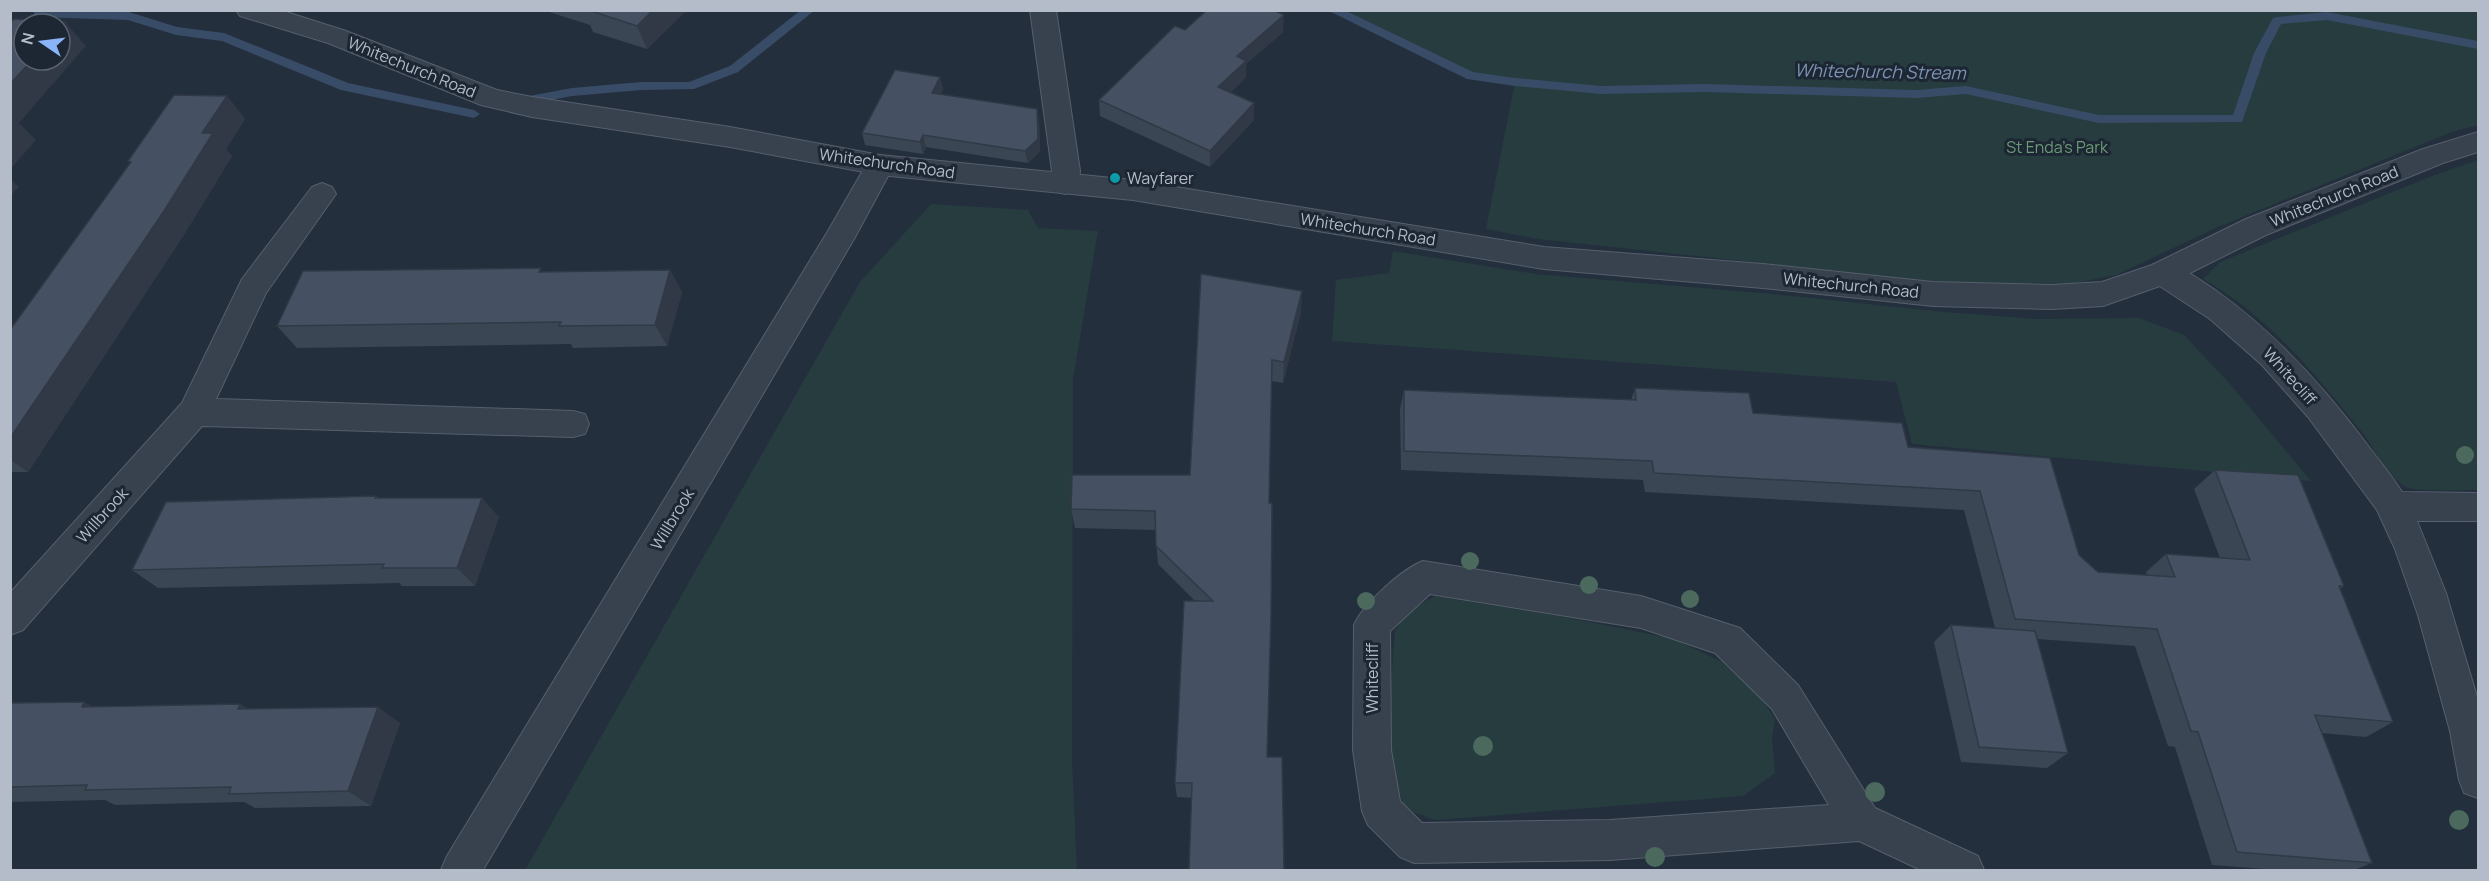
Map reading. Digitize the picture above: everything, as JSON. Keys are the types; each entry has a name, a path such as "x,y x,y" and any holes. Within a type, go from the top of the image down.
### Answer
{"street":[{"name":"Whitechurch Road","path":"249,10 337,37 491,98 532,107 730,137 880,165 1133,190 1544,258 1763,276 1933,294 2079,297 2103,294 2163,273 2256,227 2433,156 2478,142"},
{"path":"1043,10 1066,171 1065,184"},
{"name":"Willbrook","path":"461,870 839,239 880,165"},
{"name":"Willbrook","path":"10,619 194,412 253,287 322,194"},
{"name":"Whitecliff","path":"2163,273 2196,291 2232,317 2275,358 2344,438 2392,506 2439,623 2474,752 2478,780"},
{"path":"194,412 573,424"},
{"path":"2392,506 2478,507"},
{"name":"Whitecliff","path":"1861,822 1785,697 1727,640 1641,612 1423,577 1372,625 1372,750 1382,811 1414,843 1610,840 1861,822 1964,870"}],"green space":[{"name":"St Enda's Park","path":"1332,11 2478,11 2478,125 2452,132 2218,227 2116,275 2070,284 1939,282 1538,239 1486,229 1515,82 1471,76"},
{"path":"2478,160 2478,490 2411,489 2398,482 2361,431 2289,348 2249,310 2203,279 2220,262 2432,176"},
{"path":"931,204 1028,210 1038,228 1098,231 1073,379 1072,760 1077,870 525,870 860,282"},
{"path":"1393,251 1536,274 1773,294 1944,312 2035,319 2139,318 2184,335 2230,384 2311,481 1912,444 1896,382 1332,341 1336,280 1389,273"},
{"path":"1435,596 1575,619 1674,639 1722,662 1762,699 1775,719 1772,739 1775,773 1743,796 1435,820 1405,809 1396,783 1388,722 1395,631 1407,612"}],"building":[{"path":"588,10 653,10 637,26"},
{"path":"1207,10 1273,10 1284,15 1237,56 1246,61 1218,87 1254,103 1210,151 1099,100 1175,26 1185,30"},
{"path":"12,21 12,72 21,72 10,84 10,23"},
{"path":"895,70 940,77 932,93 1037,109 1038,139 1025,151 923,135 920,142 862,133"},
{"path":"174,95 227,96 202,133 213,133 164,211 10,438 10,330 131,162 128,161"},
{"path":"541,268 539,272 670,270 655,325 559,326 561,322 277,326 303,271"},
{"path":"1201,274 1302,291 1284,362 1272,360 1269,503 1272,503 1271,615 1267,757 1282,757 1284,870 1189,870 1192,783 1175,783 1184,601 1213,601 1156,546 1155,511 1071,509 1072,475 1190,475"},
{"path":"1635,388 1749,393 1753,413 1902,423 1908,447 2050,458 2079,555 2098,572 2175,577 2166,554 2250,560 2215,470 2298,475 2344,586 2339,586 2393,722 2315,715 2372,863 2237,852 2198,732 2191,731 2157,629 2015,619 1980,491 1654,473 1652,461 1404,451 1404,390 1636,400"},
{"path":"376,496 375,498 482,498 457,568 382,568 384,564 132,570 166,502"},
{"path":"1951,625 2035,631 2068,753 1979,747"},
{"path":"84,702 82,707 240,704 238,709 378,707 348,791 229,794 231,787 85,790 87,785 10,787 10,703"}],"waterway":[{"name":"Whitechurch Stream","path":"524,101 572,92 641,86 690,86 734,69 809,10"},
{"name":"Whitechurch Stream","path":"1333,10 1471,76 1601,90 1705,88 1916,94 1966,90 2099,119 2238,119 2260,53 2277,21 2327,16 2478,45"},
{"name":"Whitechurch Stream","path":"72,14 129,16 176,31 224,37 345,87 474,114"}],"place":[{"name":"Wayfarer","path":"1115,178"}]}
